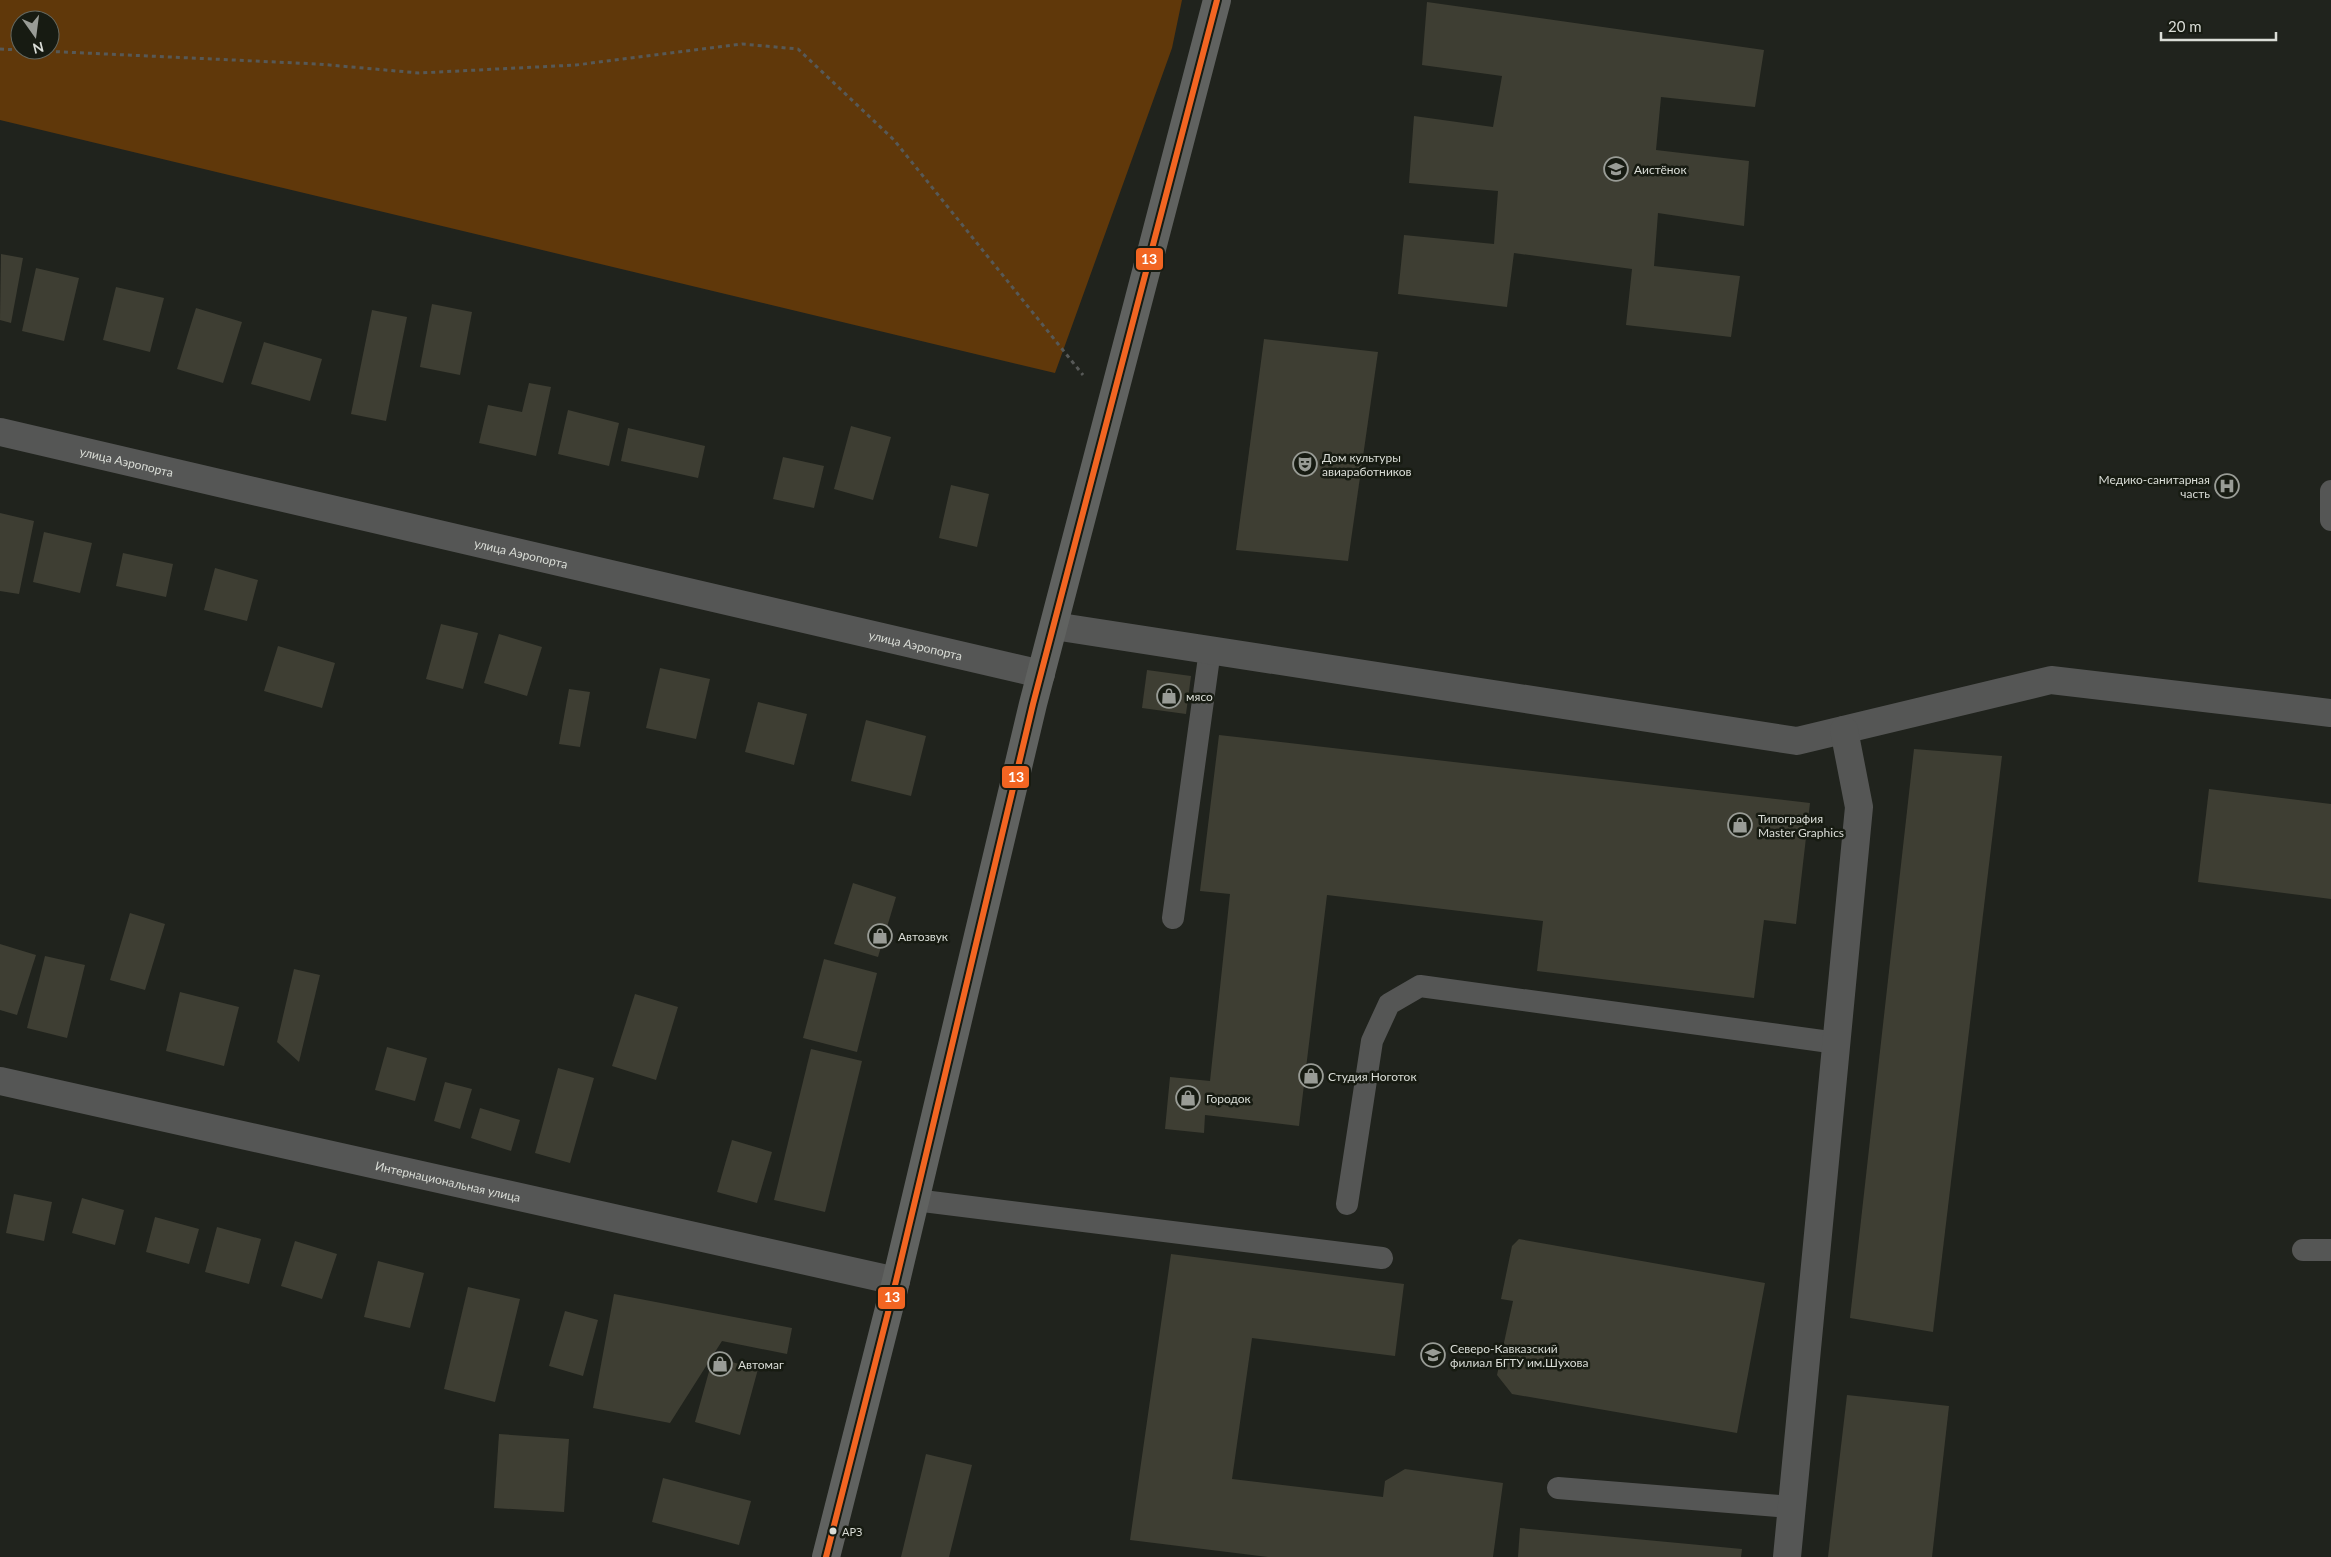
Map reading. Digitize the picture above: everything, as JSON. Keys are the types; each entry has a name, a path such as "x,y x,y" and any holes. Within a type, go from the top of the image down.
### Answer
{"main road":[{"path":"826,1557 896,1281 1041,674 1217,0"}],"street":[{"name":"улица Аэропорта","path":"0,432 1041,674"},
{"path":"1054,626 1797,741 2051,680 2331,713"},
{"path":"1786,1557 1859,807 1844,730"},
{"name":"Интернациональная улица","path":"0,1081 896,1281"}],"lane":[{"path":"2331,491 2331,520"},
{"path":"1173,918 1210,650"},
{"path":"1347,1204 1372,1041 1389,1004 1420,986 1837,1043"},
{"path":"915,1200 1382,1258"},
{"path":"2303,1250 2331,1250"},
{"path":"1558,1488 1791,1507"}],"path":[{"path":"0,49 318,64 419,73 576,65 742,44 798,48 894,140 1084,376 1110,415"}],"shaded area":[{"path":"0,0 1182,0 1172,48 1055,373 0,120"}],"building":[{"path":"1427,2 1764,50 1755,107 1661,97 1656,150 1749,161 1744,226 1658,213 1654,266 1740,276 1731,337 1626,325 1632,269 1514,253 1507,307 1398,294 1404,235 1494,244 1498,191 1409,183 1414,116 1493,127 1502,76 1422,65"},
{"path":"1,254 23,258 11,323 0,320"},
{"path":"36,268 79,278 64,341 22,331"},
{"path":"116,287 164,298 150,352 103,340"},
{"path":"432,304 472,312 460,375 420,367"},
{"path":"196,308 242,322 223,383 177,369"},
{"path":"372,310 407,317 386,421 351,414"},
{"name":"Дом культуры авиаработников","path":"1264,339 1378,352 1348,561 1236,550"},
{"path":"264,342 322,359 310,401 251,384"},
{"path":"529,383 551,387 536,456 479,443 488,405 522,412"},
{"path":"568,410 619,423 609,466 558,454"},
{"path":"851,426 891,437 873,500 834,489"},
{"path":"628,428 705,446 698,478 621,461"},
{"path":"783,457 824,466 814,508 773,499"},
{"path":"951,485 989,494 977,547 939,538"},
{"path":"0,513 34,521 19,594 0,591"},
{"path":"44,532 92,543 80,593 33,582"},
{"path":"123,553 173,564 166,597 116,586"},
{"path":"215,568 258,580 247,621 204,610"},
{"path":"441,624 478,633 463,689 426,679"},
{"path":"499,634 542,647 527,696 484,683"},
{"path":"278,646 335,663 322,708 264,691"},
{"path":"660,668 710,679 696,739 646,728"},
{"path":"1147,670 1191,676 1186,714 1142,708"},
{"path":"569,689 590,692 580,747 559,744"},
{"path":"758,702 807,714 794,765 745,752"},
{"path":"866,720 926,736 911,796 851,781"},
{"path":"1219,735 1810,803 1796,924 1764,920 1754,998 1537,971 1543,921 1327,895 1299,1126 1205,1115 1204,1133 1165,1129 1170,1077 1210,1081 1230,894 1200,891"},
{"path":"1914,749 2002,756 1933,1332 1850,1318"},
{"path":"2209,789 2331,804 2331,899 2198,882"},
{"path":"853,883 896,897 878,957 834,944"},
{"path":"130,913 165,924 145,990 110,980"},
{"path":"0,944 36,955 17,1015 0,1010"},
{"path":"45,956 85,965 67,1038 27,1028"},
{"path":"824,959 877,973 857,1052 803,1038"},
{"path":"294,969 320,975 299,1062 277,1042"},
{"path":"180,992 239,1007 224,1066 166,1051"},
{"path":"635,994 678,1007 656,1080 612,1066"},
{"path":"387,1047 427,1058 415,1101 375,1090"},
{"path":"811,1049 862,1061 825,1212 774,1200"},
{"path":"558,1068 594,1078 570,1163 535,1153"},
{"path":"445,1082 472,1089 460,1129 434,1121"},
{"path":"480,1108 520,1120 511,1151 471,1138"},
{"path":"732,1140 772,1152 757,1203 717,1192"},
{"path":"14,1194 52,1202 44,1241 6,1233"},
{"path":"82,1198 124,1210 115,1245 72,1233"},
{"path":"155,1217 199,1229 189,1264 146,1252"},
{"path":"217,1227 261,1239 249,1284 205,1272"},
{"path":"1519,1239 1765,1283 1737,1433 1512,1394 1497,1375 1513,1301 1501,1299 1512,1246"},
{"path":"295,1241 337,1254 322,1299 281,1286"},
{"path":"1171,1254 1404,1284 1395,1356 1252,1338 1232,1479 1383,1497 1385,1481 1405,1469 1503,1483 1493,1557 1268,1557 1130,1540"},
{"path":"378,1261 424,1273 410,1328 364,1317"},
{"path":"468,1287 520,1299 495,1402 444,1389"},
{"path":"614,1294 792,1328 787,1354 722,1341 670,1423 593,1408"},
{"path":"565,1311 598,1320 583,1376 549,1366"},
{"path":"713,1357 758,1369 740,1435 695,1422"},
{"path":"1847,1395 1949,1406 1932,1557 1828,1557"},
{"path":"499,1434 569,1439 564,1512 494,1508"},
{"path":"926,1454 972,1465 949,1557 901,1557"},
{"path":"663,1478 751,1501 739,1545 652,1522"},
{"path":"1520,1528 1742,1549 1741,1557 1518,1557"}],"transit line":[{"name":"13","path":"826,1557 896,1281 1033,704 1217,0"}],"place":[{"name":"Аистёнок","path":"1616,169"},
{"name":"Дом культуры авиаработников","path":"1305,464"},
{"name":"Медико-санитарная часть","path":"2227,486"},
{"name":"мясо","path":"1169,696"},
{"name":"Типография Master Graphics","path":"1740,825"},
{"name":"Автозвук","path":"880,936"},
{"name":"Студия Ноготок","path":"1311,1076"},
{"name":"Городок","path":"1188,1098"},
{"name":"Северо-Кавказский филиал БГТУ им.Шухова","path":"1433,1355"},
{"name":"Автомаг","path":"720,1364"},
{"name":"АРЗ","path":"833,1531"}]}
